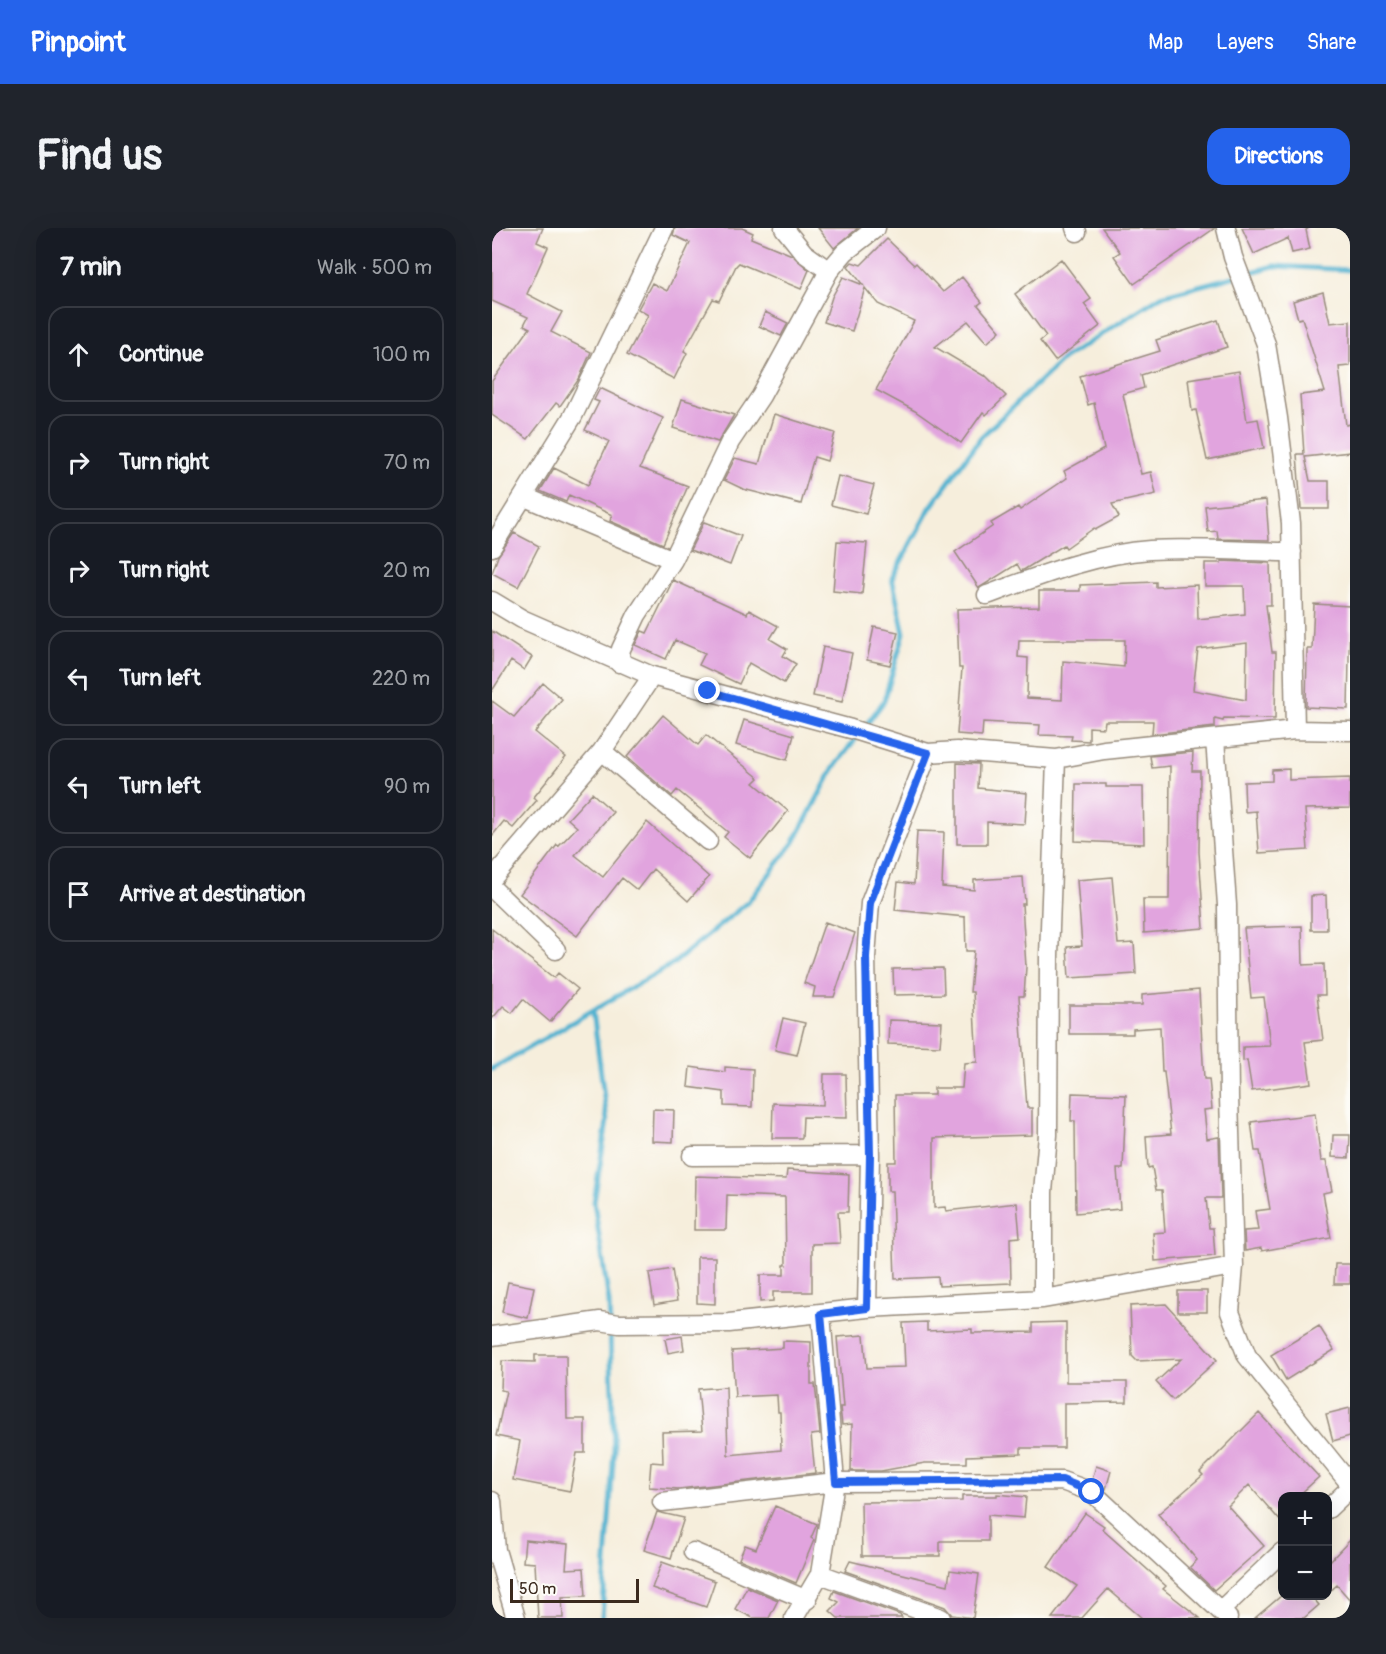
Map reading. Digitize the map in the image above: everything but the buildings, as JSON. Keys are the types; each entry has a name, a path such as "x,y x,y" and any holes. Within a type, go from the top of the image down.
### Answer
{"street":[{"path":"492,547 573,416 664,228"},
{"path":"784,228 804,253 829,271"},
{"path":"619,663 621,650 637,615 673,560 729,442 761,396 829,271 845,252 876,228"},
{"path":"1226,228 1233,257 1266,344 1291,523 1295,730"},
{"path":"525,497 673,560"},
{"path":"987,595 1037,576 1119,555 1150,550 1292,552"},
{"path":"492,601 522,619 652,676 851,729 928,753 957,751 1056,759 1104,750 1295,730 1350,730"},
{"path":"492,879 602,751 652,676"},
{"path":"1215,739 1227,905 1234,1266 1230,1312 1247,1356 1350,1486 1332,1505"},
{"path":"602,751 708,841"},
{"path":"867,1308 870,1155 866,957 870,903 928,753"},
{"path":"1042,1299 1043,1192 1048,1135 1049,956 1056,759"},
{"path":"492,888 555,950"},
{"path":"692,1156 870,1155"},
{"path":"492,1336 600,1321 619,1324 729,1323 867,1308 1042,1299 1234,1266"},
{"path":"794,1618 807,1600 820,1574 836,1482 821,1314"},
{"path":"662,1502 836,1482 1062,1480 1092,1492 1224,1614 1278,1556"},
{"path":"492,1501 494,1551 514,1618"},
{"path":"693,1552 807,1600"},
{"path":"820,1574 941,1618"}],"waterway":[{"path":"492,1069 674,963 748,902 794,842 833,769 884,701 904,633 892,578 930,508 981,437 1063,359 1161,296 1274,266 1350,270"},
{"path":"593,1011 607,1121 594,1202 609,1302 614,1449 602,1618"}],"route":[{"path":"708,691 851,729 928,753 870,903 866,957 870,1155 867,1308 821,1314 836,1482 1062,1480 1092,1492"}]}
